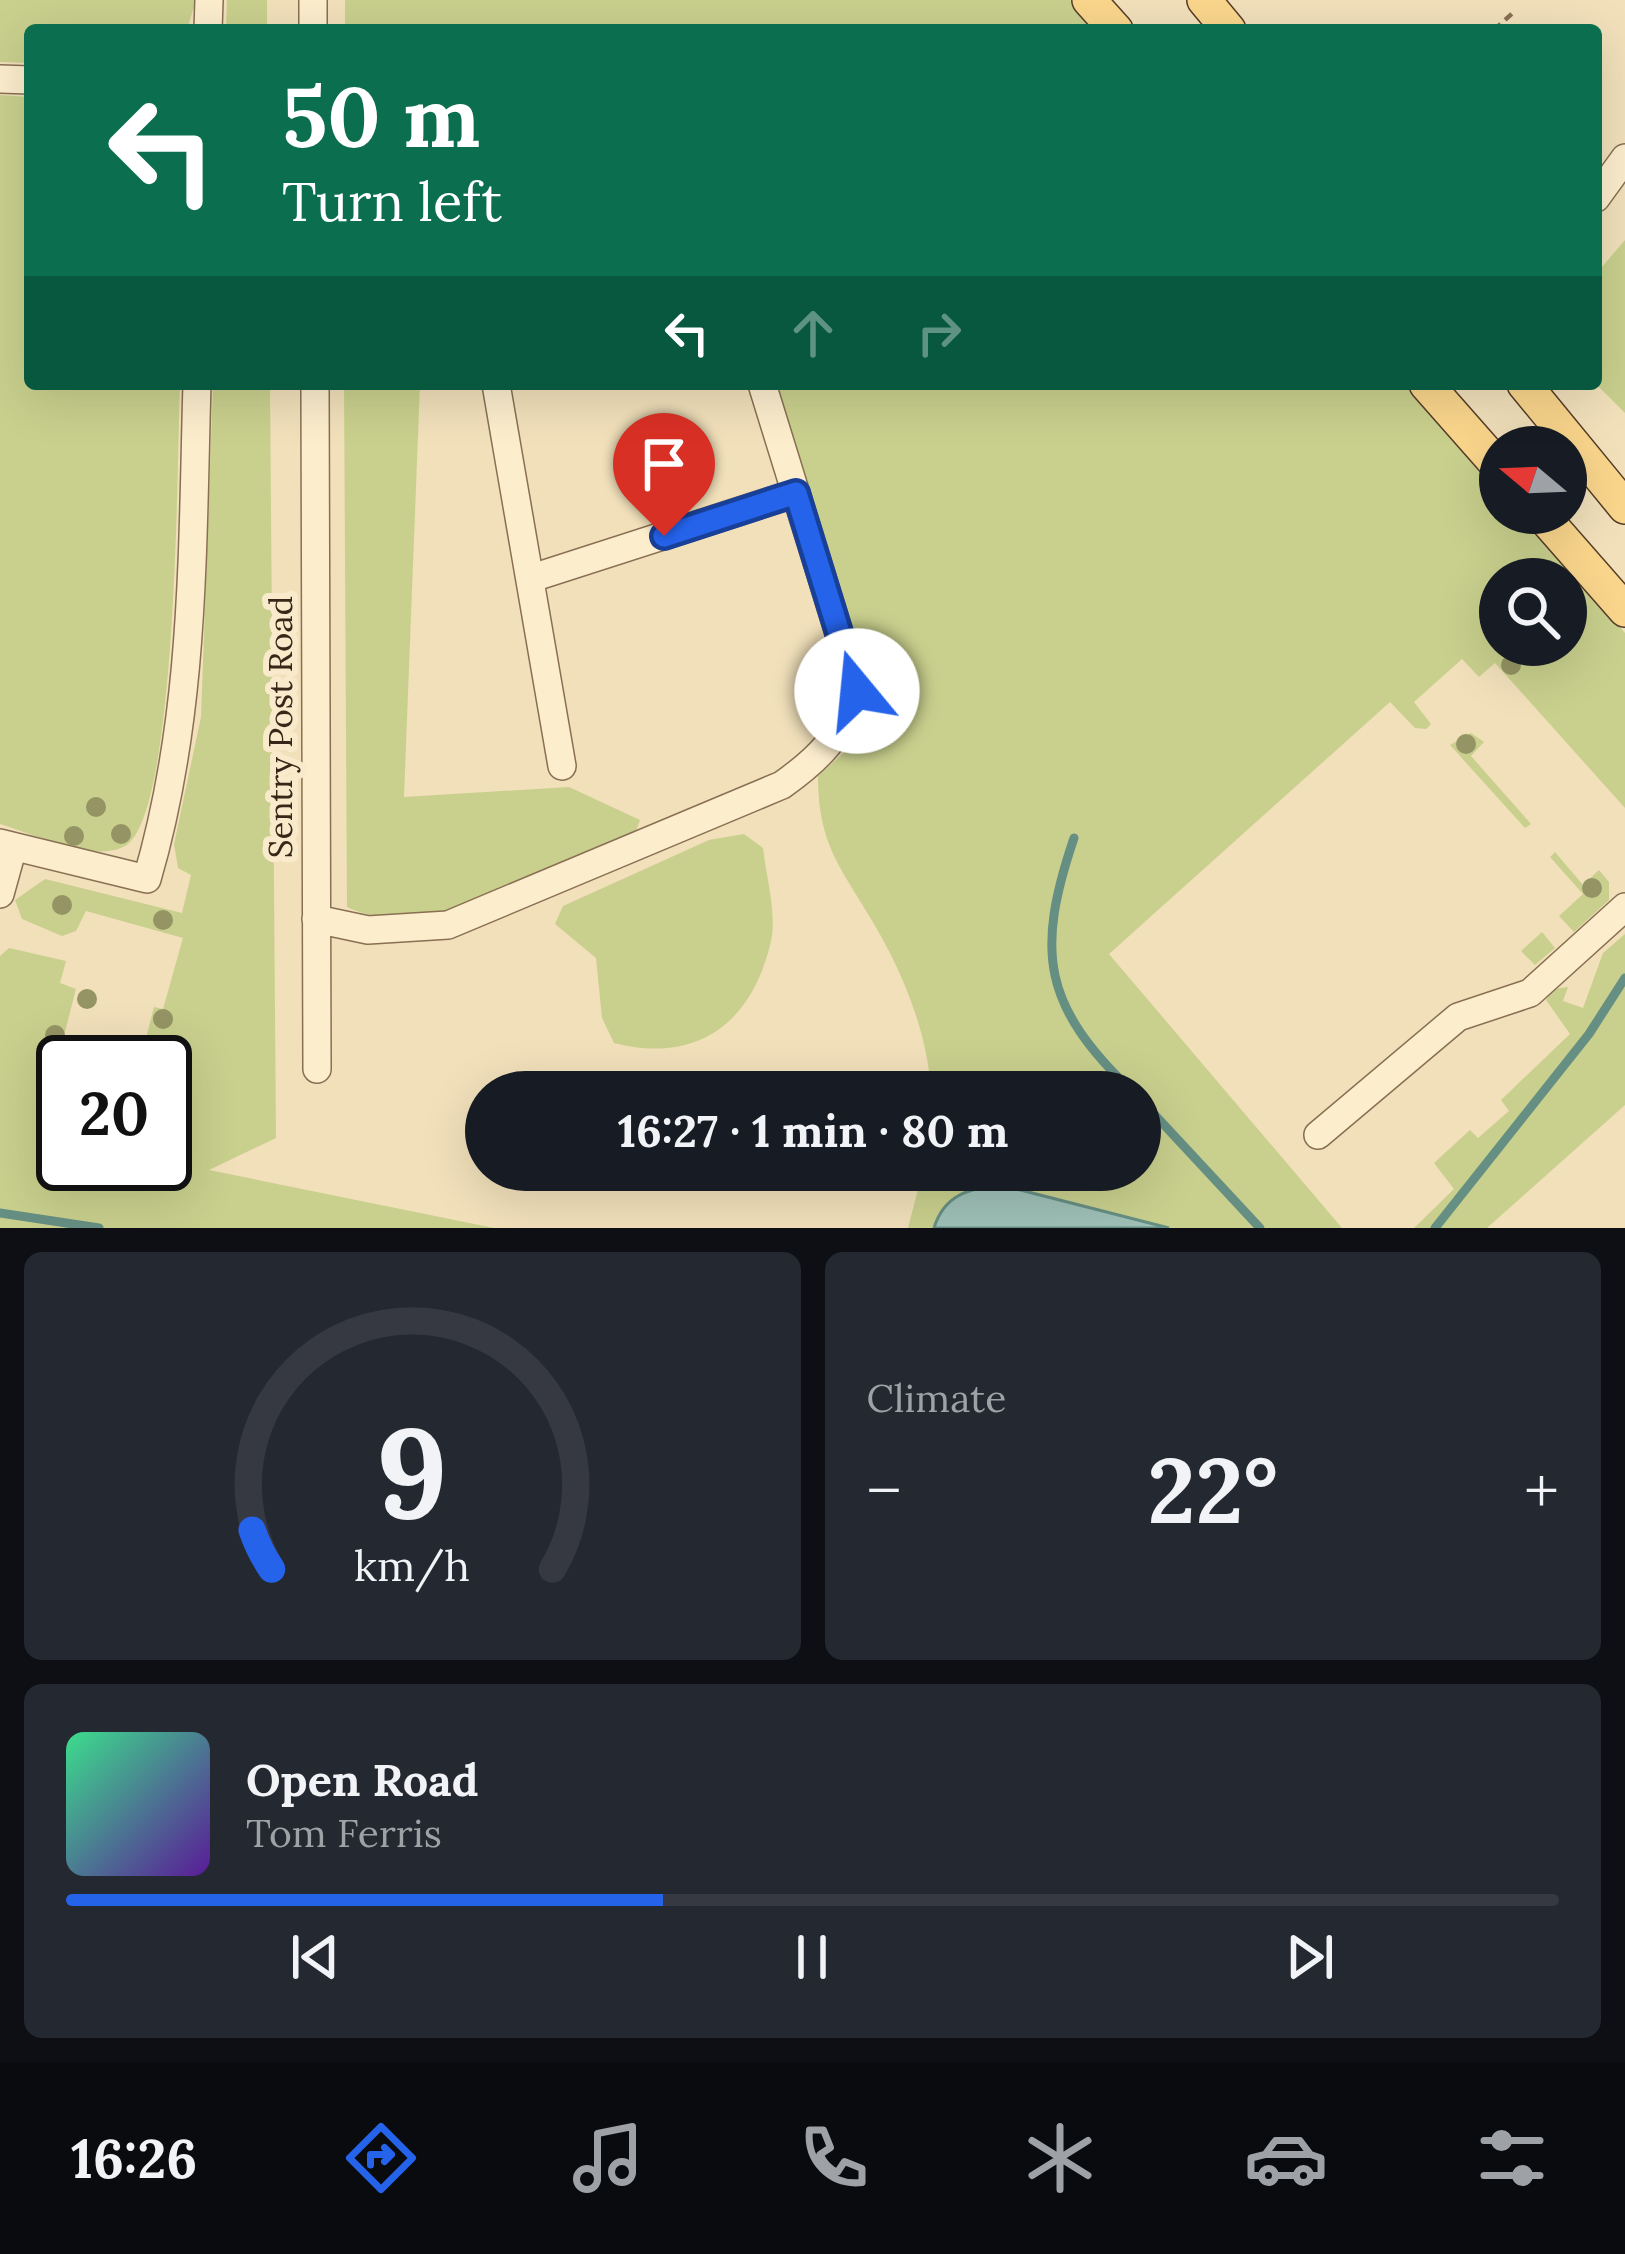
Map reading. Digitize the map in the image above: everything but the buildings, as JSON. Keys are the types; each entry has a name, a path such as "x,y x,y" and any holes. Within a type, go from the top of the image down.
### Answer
{"main road":[{"path":"1089,0 1111,24"},
{"path":"1204,0 1224,24"},
{"path":"1431,390 1479,444"},
{"path":"1529,390 1625,507"},
{"path":"1558,534 1625,610"}],"street":[{"path":"1602,191 1625,158"},
{"path":"0,894 7,845 147,880 172,794 184,716 197,390"},
{"name":"Sentry Post Road","path":"315,390 317,1070"},
{"path":"497,390 562,766"},
{"path":"316,919 368,930 448,925 782,785 823,755 845,725 857,691 764,390"},
{"path":"532,578 796,493"},
{"path":"1318,1135 1458,1017 1530,993 1625,907"}],"path":[{"path":"1501,24 1516,10"}],"green space":[{"path":"0,0 196,0 189,24 24,24 24,63 0,62"},
{"path":"227,0 267,0 267,24 226,24"},
{"path":"345,0 1070,0 1091,24 345,24"},
{"path":"0,95 24,97 24,390 180,390 165,706 156,771 142,821 125,846 112,851 80,849 0,824"},
{"path":"1625,240 1625,413 1602,390 1602,267"},
{"path":"213,390 270,390 276,1138 209,1170 494,1228 0,1228 0,956 9,948 66,961 60,983 76,989 64,1035 36,1035 36,1191 192,1191 192,1035 147,1035 154,1007 163,1009 183,938 86,911 76,931 62,936 22,919 15,900 45,879 182,913 191,875 178,868 174,844 201,717"},
{"path":"344,390 420,390 404,797 569,787 640,820 636,831 533,881 455,910 380,917 347,907"},
{"path":"775,390 1412,390 1479,466 1479,534 1538,534 1559,558 1479,558 1479,666 1492,666 1479,677 1462,659 1414,702 1431,724 1426,729 1415,728 1390,702 1109,954 1342,1228 1169,1228 1024,1191 1161,1191 1161,1071 929,1071 903,981 840,868 826,836 819,799 818,776 884,716 863,660 828,603"},
{"path":"1587,590 1625,633 1625,808 1498,666 1587,666"},
{"path":"1471,733 1484,742 1471,756 1531,824 1525,828 1450,745"},
{"path":"744,834 763,848 773,919 771,941 750,995 735,1015 695,1042 671,1048 614,1043 602,1018 596,958 555,924 563,906 709,840"},
{"path":"1555,852 1583,885 1599,870 1609,882 1609,900 1574,932 1559,916 1583,894 1550,857"},
{"path":"1542,932 1555,948 1535,965 1521,951"},
{"path":"1625,934 1625,1105 1487,1228 1414,1228 1454,1189 1434,1163 1470,1130 1478,1138 1509,1111 1501,1100 1570,1034 1546,1000 1553,989 1568,987 1563,1001 1583,1008 1603,953"},
{"path":"918,1191 989,1191 937,1218 934,1228 908,1228"}],"water":[{"path":"1024,1191 1169,1228 934,1228 944,1208 959,1195"}],"waterway":[{"path":"1074,838 1054,914 1055,976 1080,1032 1113,1071"},
{"path":"1435,1228 1589,1034 1625,978"},
{"path":"1161,1122 1260,1228"},
{"path":"0,1213 99,1228"}],"route":[{"path":"664,536 796,493 857,691"}]}
